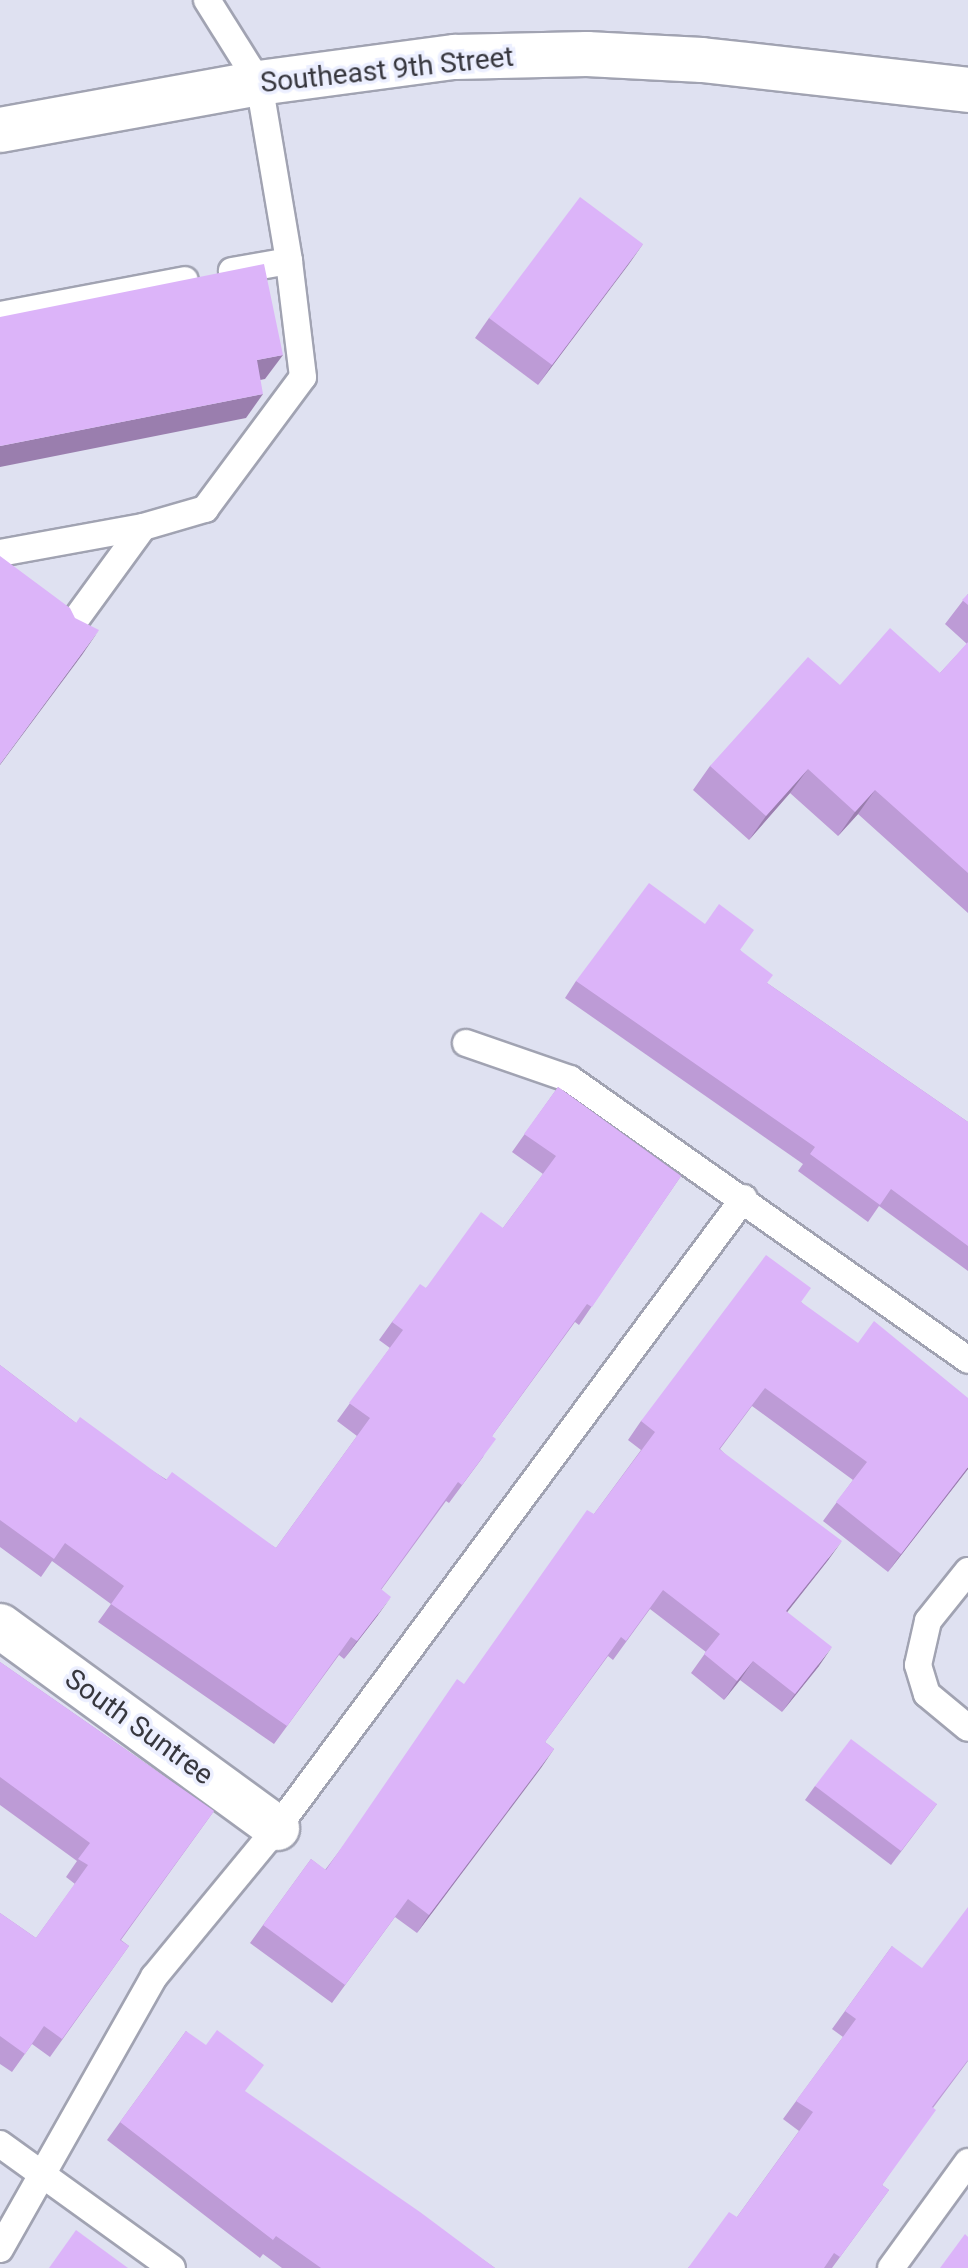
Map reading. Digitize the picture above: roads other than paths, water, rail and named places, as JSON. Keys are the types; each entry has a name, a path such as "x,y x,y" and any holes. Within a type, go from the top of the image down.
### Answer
{"street":[{"name":"Southeast 9th Street","path":"0,130 259,83 455,57 587,54 702,60 968,90"},
{"name":"South Suntree","path":"0,1626 277,1828"}],"lane":[{"path":"0,553 143,527 205,509 303,377 289,261 259,83 207,0"},
{"path":"0,315 289,261"},
{"path":"68,630 143,527"},
{"path":"466,1043 570,1079 744,1198 968,1360"},
{"path":"0,2249 154,1977 277,1828 744,1198"},
{"path":"968,1571 928,1621 918,1665 927,1694 968,1728"},
{"path":"0,2144 172,2268"},
{"path":"891,2268 968,2162"}]}
